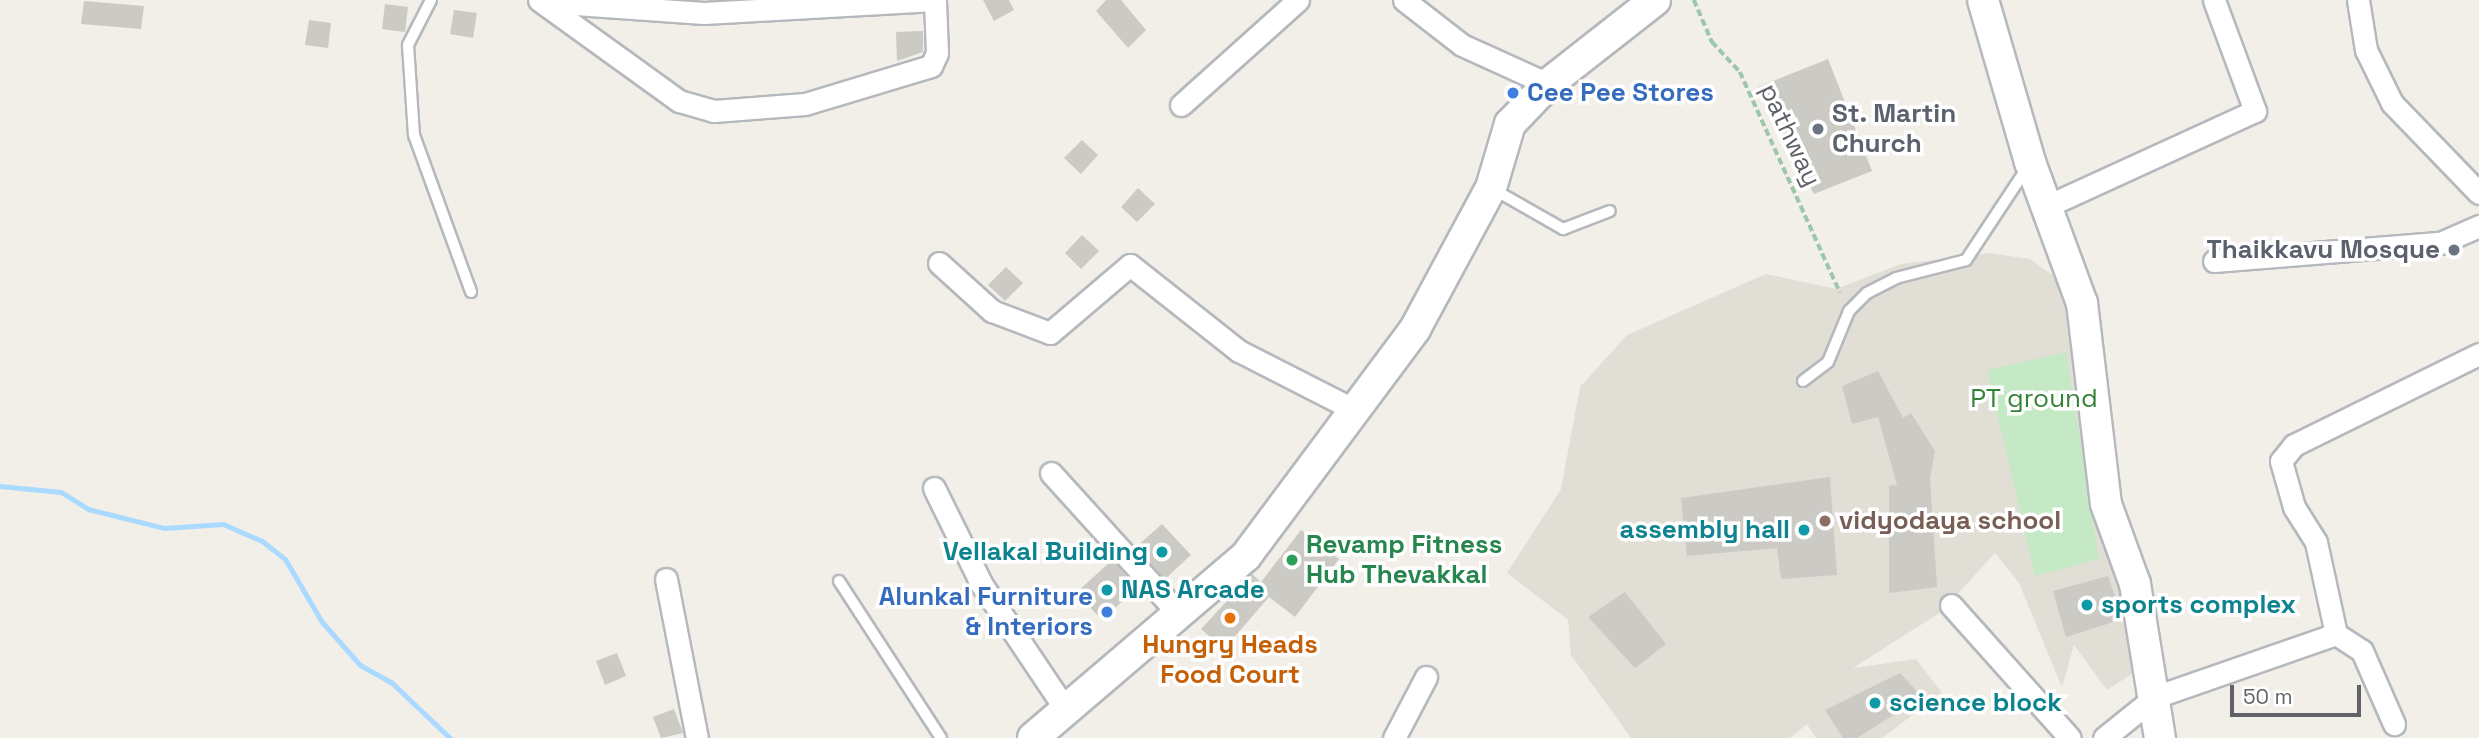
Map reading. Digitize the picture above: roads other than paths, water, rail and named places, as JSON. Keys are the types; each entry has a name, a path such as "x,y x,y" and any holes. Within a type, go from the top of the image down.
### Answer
{"main road":[{"path":"1033,738 1247,556 1415,329 1491,188 1510,124 1548,84 1655,0"},
{"path":"1983,0 2029,162 2082,303 2106,504 2135,584 2160,738"}],"street":[{"path":"935,0 937,53 931,66 804,104 714,111 678,102 544,2 704,13 935,0"},
{"path":"1181,105 1298,0"},
{"path":"1404,0 1462,45 1548,84"},
{"path":"2045,207 2255,111 2214,0"},
{"path":"2358,0 2366,50 2392,103 2479,193"},
{"path":"2214,261 2440,243 2479,226"},
{"path":"939,263 992,311 1050,333 1130,265 1239,351 1355,410"},
{"path":"2394,724 2362,651 2336,634 2316,541 2294,507 2281,461 2294,445 2479,354"},
{"path":"1051,473 1179,614"},
{"path":"934,488 982,585 1066,710"},
{"path":"666,579 697,738"},
{"path":"1951,605 2070,738"},
{"path":"2104,738 2155,697 2336,634"},
{"path":"1394,738 1426,677"}],"lane":[{"path":"431,0 408,45 414,135 471,292"},
{"path":"1803,381 1828,362 1849,311 1867,293 1896,278 1966,260 2029,162"},
{"path":"1491,188 1563,229 1610,211"},
{"path":"839,581 941,738"}],"waterway":[{"path":"0,486 61,492 88,509 164,528 223,524 262,541 285,559 322,622 360,665 391,682 450,738"}],"place":[{"name":"Cee Pee Stores","path":"1513,93"},
{"name":"St. Martin Church","path":"1818,129"},
{"name":"Thaikkavu Mosque","path":"2454,250"},
{"name":"vidyodaya school","path":"1825,521"},
{"name":"assembly hall","path":"1804,530"},
{"name":"Vellakal Building","path":"1162,552"},
{"name":"Revamp Fitness Hub Thevakkal","path":"1292,560"},
{"name":"NAS Arcade","path":"1107,590"},
{"name":"sports complex","path":"2087,605"},
{"name":"Alunkal Furniture & Interiors","path":"1107,612"},
{"name":"Hungry Heads Food Court","path":"1230,618"},
{"name":"science block","path":"1875,703"}],"park label":[{"name":"PT ground","path":"2034,399"}]}
